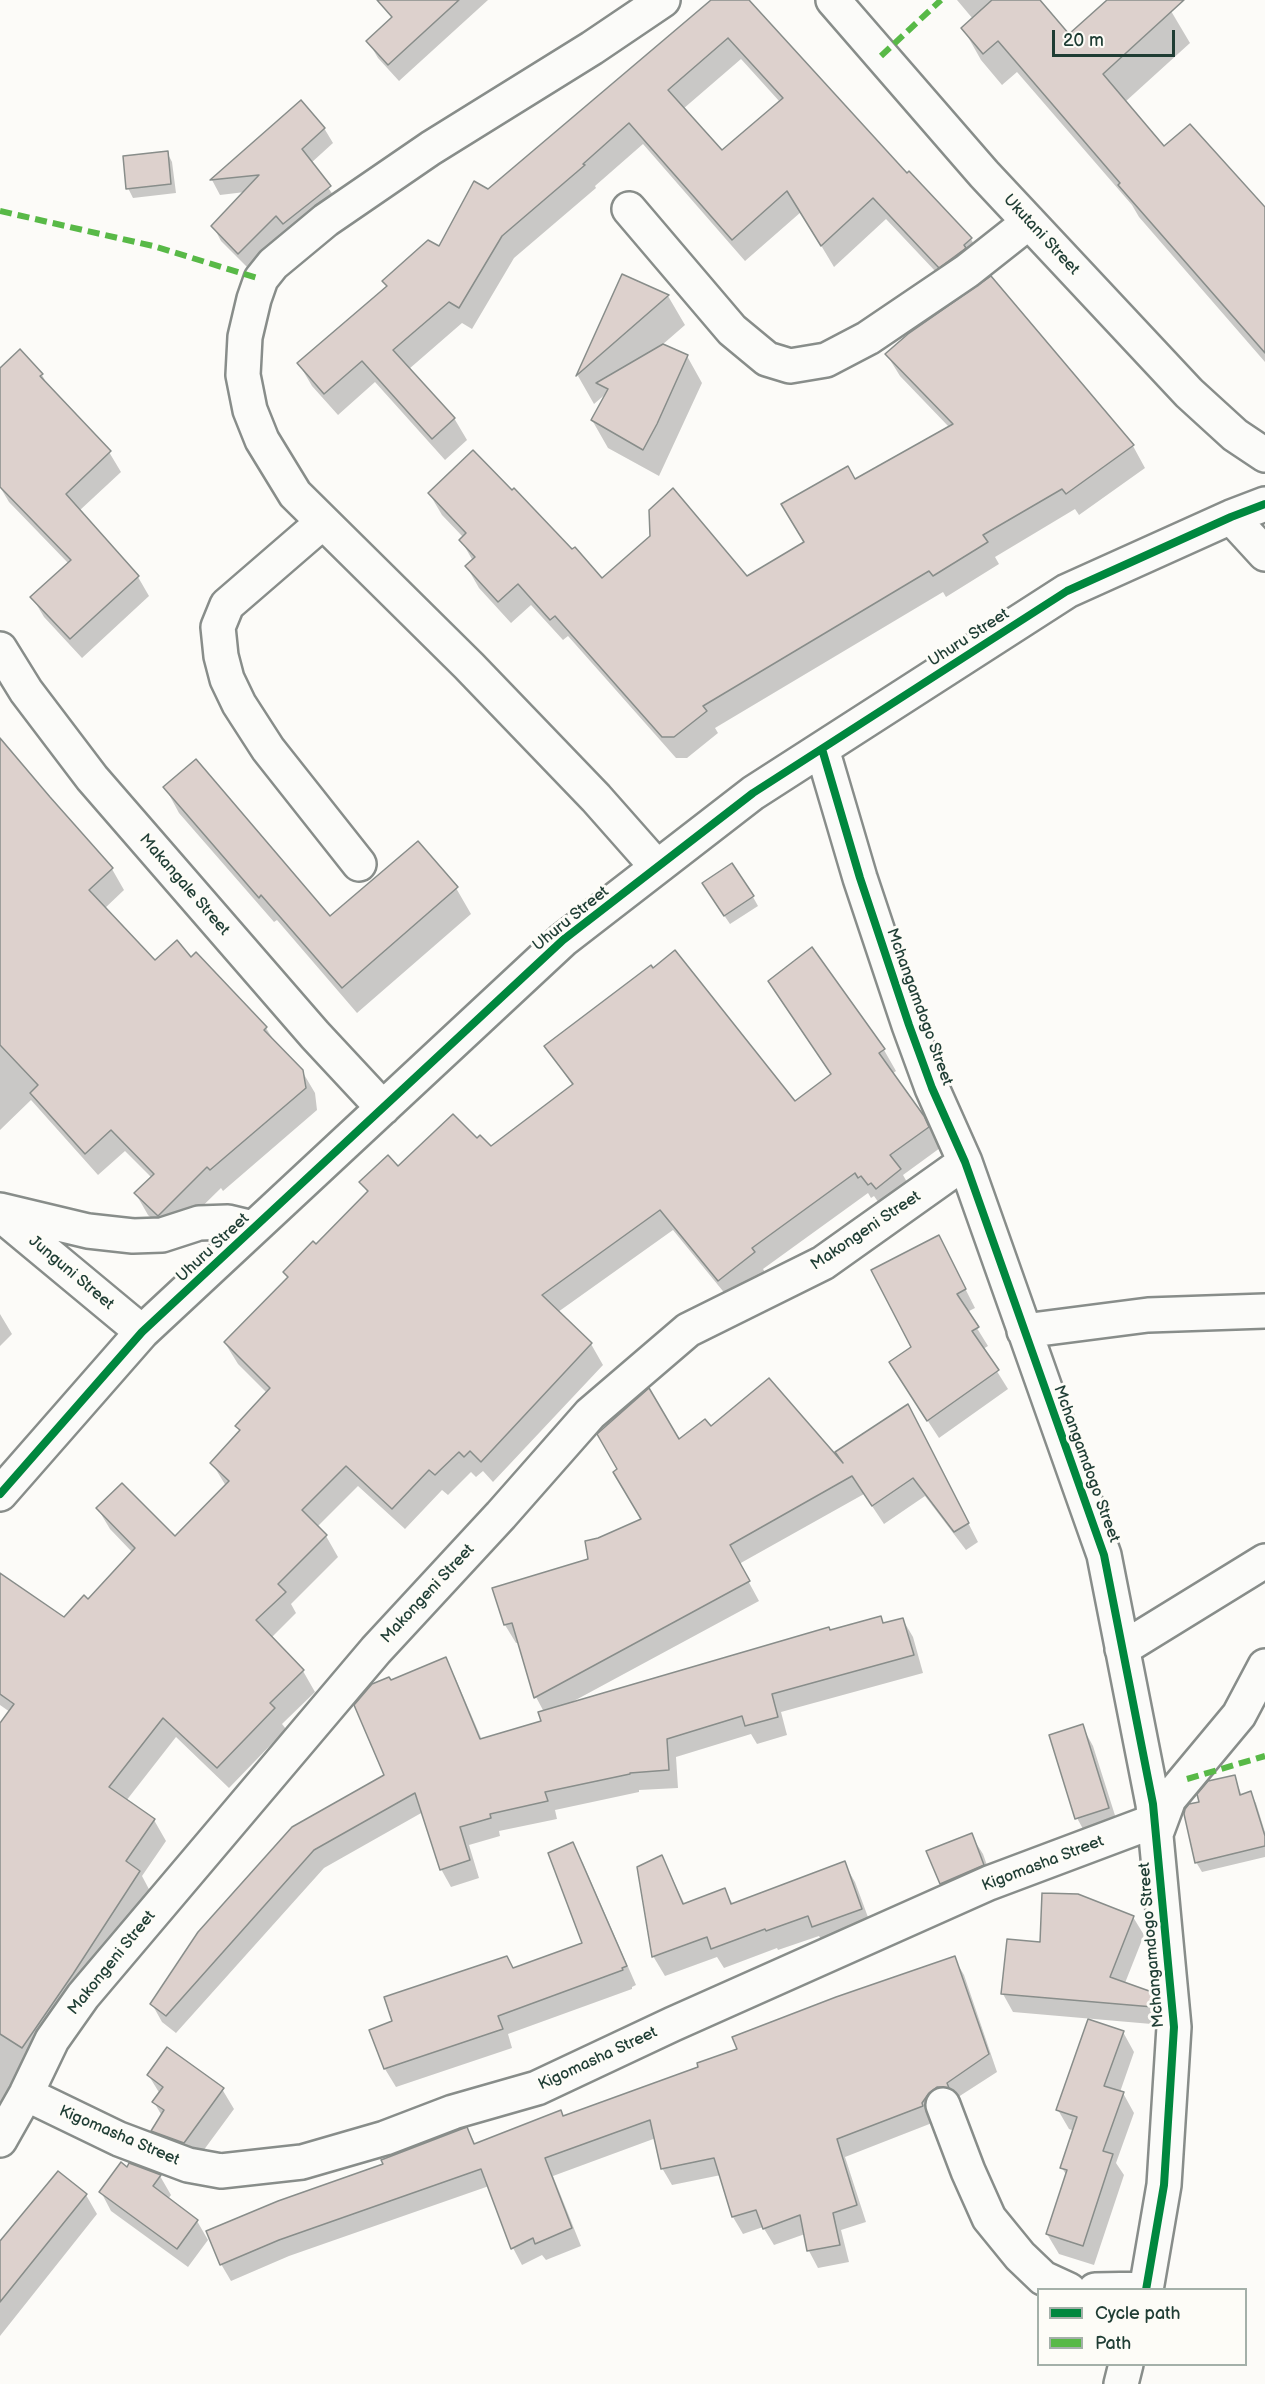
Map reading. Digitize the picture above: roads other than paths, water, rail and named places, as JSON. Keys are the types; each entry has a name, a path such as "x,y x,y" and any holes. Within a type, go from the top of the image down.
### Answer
{"street":[{"path":"657,867 596,798 469,666 295,494 262,440 250,410 243,375 245,338 261,279 273,264 345,207 430,148 592,48 663,0"},
{"name":"Ukutani Street","path":"833,0 984,174 1189,393 1235,435 1265,455"},
{"path":"629,209 732,330 767,359 790,366 826,360 868,338 967,271 1029,222"},
{"name":"Uhuru Street","path":"0,1494 142,1332 563,940 753,793 1067,591 1265,504"},
{"path":"1231,517 1265,554"},
{"path":"323,522 227,605 218,627 221,656 227,679 239,704 268,749 358,864"},
{"name":"Makangale Street","path":"0,649 26,691 92,778 315,1035 383,1108"},
{"name":"Mchangamdogo Street","path":"822,749 860,878 909,1025 965,1162 1104,1555 1155,1827 1174,2027 1164,2185 1146,2288"},
{"name":"Makongeni Street","path":"0,2140 26,2094 52,2040 83,1996 376,1650 501,1515 590,1414 688,1330 823,1263 965,1162"},
{"path":"0,1212 88,1232 133,1236 162,1235 199,1223 228,1222 254,1228"},
{"name":"Junguni Street","path":"0,1212 142,1332"},
{"path":"1024,1331 1148,1315 1265,1311"},
{"path":"1122,1649 1265,1561"},
{"path":"1155,1827 1169,1799 1239,1715 1265,1666"},
{"name":"Kigomasha Street","path":"26,2094 118,2139 188,2165 221,2171 302,2162 385,2138 453,2112 537,2088 673,2024 989,1883 1155,1827"},
{"path":"943,2105 989,2218 1020,2256 1043,2278 1066,2288"},
{"path":"1121,2384 1126,2366"}]}
